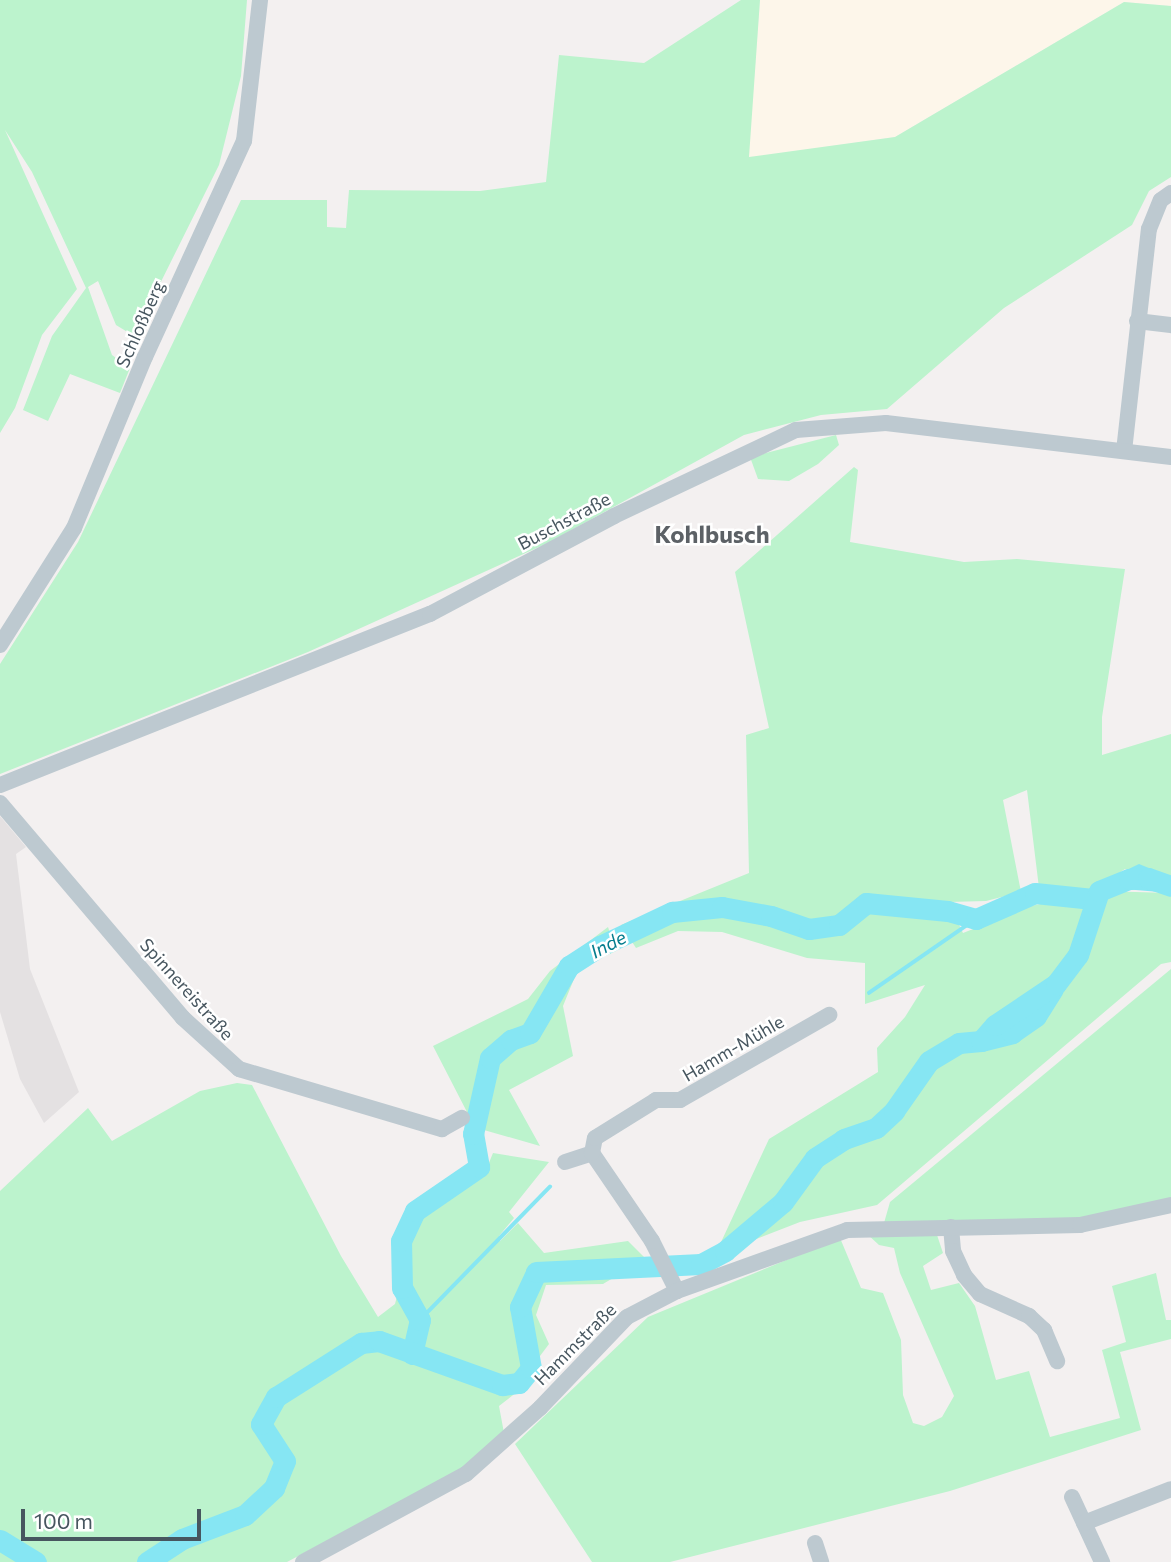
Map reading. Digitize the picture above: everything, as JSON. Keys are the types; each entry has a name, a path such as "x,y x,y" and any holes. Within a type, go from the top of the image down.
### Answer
{"street":[{"name":"Schloßberg","path":"0,645 74,528 145,357 244,141 260,0"},
{"path":"1124,451 1137,321 1152,216 1161,200 1171,193"},
{"path":"1137,321 1171,325"},
{"name":"Buschstraße","path":"0,785 430,614 614,516 796,430 886,423 1171,457"},
{"name":"Spinnereistraße","path":"0,803 220,1056 255,1076 461,1136"},
{"name":"Hamm-Mühle","path":"593,1153 595,1138 656,1100 680,1100 829,1015"},
{"path":"442,1129 462,1118"},
{"path":"565,1162 593,1153 660,1256 674,1285"},
{"name":"Hammstraße","path":"303,1562 466,1474 540,1408 627,1317 674,1285 846,1230 1080,1225 1171,1205"},
{"path":"951,1227 953,1251 964,1275 980,1294 1029,1316 1044,1330 1057,1361"},
{"path":"1084,1523 1171,1489"},
{"path":"1072,1497 1102,1562"},
{"path":"815,1543 821,1562"}],"shaded area":[{"path":"760,0 1171,0 1171,6 1124,2 895,137 748,158"},
{"path":"0,816 26,847 16,854 30,969 79,1092 44,1123 20,1079 0,1012"}],"green space":[{"path":"0,0 247,0 241,76 219,165 134,336 116,325 98,281 88,287 112,355 130,368 120,393 70,374 48,421 23,410 52,336 86,288 32,172 5,130 77,289 42,335 15,408 0,433"},
{"path":"741,0 760,0 749,157 895,137 1124,2 1171,6 1171,177 1149,191 1132,225 1004,308 887,409 821,415 744,435 550,542 308,652 0,774 0,664 78,542 241,200 327,200 327,227 346,228 349,190 480,191 546,182 559,55 644,63"},
{"path":"836,435 839,445 818,464 789,481 758,479 750,457"},
{"path":"854,467 858,470 850,542 964,562 1017,559 1125,569 1102,717 1102,755 1171,734 1171,877 1125,869 1095,889 1082,892 1058,886 1039,888 1027,790 1003,800 1021,892 986,901 948,902 963,933 1031,906 1099,891 1171,893 1171,962 1161,964 877,1205 800,1222 715,1255 769,1139 878,1072 877,1048 905,1017 925,985 865,1004 865,963 807,958 722,932 678,931 636,948 621,925 749,873 746,735 769,728 735,572"},
{"path":"608,927 616,951 578,969 563,1006 573,1056 509,1090 540,1146 463,1124 467,1112 433,1046 528,999 550,971"},
{"path":"1171,969 1171,1200 1081,1219 884,1223 890,1202"},
{"path":"237,1083 252,1085 341,1256 378,1317 395,1304 398,1292 405,1291 405,1243 417,1214 486,1170 493,1153 549,1162 509,1212 514,1218 499,1236 500,1241 518,1223 544,1253 628,1241 658,1271 613,1278 603,1284 546,1285 536,1315 549,1344 537,1360 545,1370 499,1406 504,1433 464,1468 287,1562 0,1562 0,1191 88,1108 112,1141 200,1091"},
{"path":"936,1232 943,1253 923,1266 931,1290 959,1283 975,1306 996,1380 1029,1371 1050,1437 1120,1418 1102,1350 1126,1342 1112,1286 1156,1273 1166,1320 1171,1320 1171,1339 1120,1352 1141,1430 950,1491 670,1562 592,1562 515,1444 648,1317 840,1238 861,1288 883,1293 901,1340 903,1395 913,1423 924,1426 942,1417 954,1396 900,1273 894,1248 879,1245 866,1233"}],"water":[{"path":"1139,864 1171,877 1171,893 1124,889 1114,876"}],"waterway":[{"name":"Inde","path":"147,1562 182,1539 245,1515 274,1488 285,1461 261,1424 276,1397 361,1343 379,1341 502,1385 519,1383 531,1368 520,1307 536,1272 701,1264 725,1251 783,1202 815,1158 844,1139 876,1128 894,1111 929,1061 959,1043 981,1041 995,1025 1056,984 1078,955 1099,891 1129,879 1148,878 1171,886"},
{"name":"Inde","path":"412,1354 420,1320 402,1288 401,1241 415,1211 479,1167 473,1134 490,1058 511,1040 530,1033 569,966 600,946 672,912 722,907 771,916 809,929 839,925 866,903 948,911 976,919 1035,893 1093,899"},
{"path":"869,993 976,919"},
{"name":"Inde","path":"981,1041 1012,1033 1036,1016 1053,989"},
{"path":"420,1320 550,1187"},
{"name":"Inde","path":"0,1540 36,1562"}],"district":[{"name":"Kohlbusch","path":"712,534"}]}
